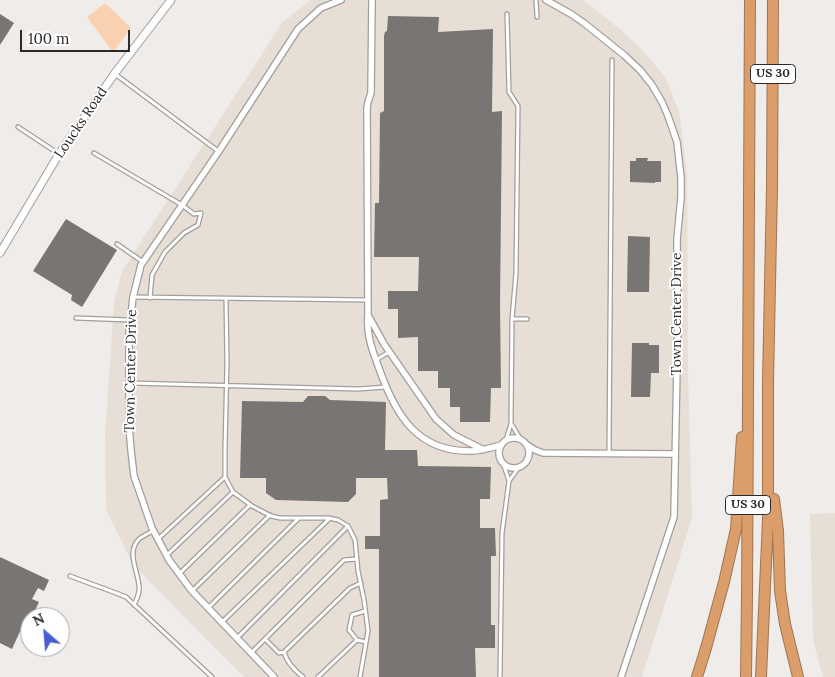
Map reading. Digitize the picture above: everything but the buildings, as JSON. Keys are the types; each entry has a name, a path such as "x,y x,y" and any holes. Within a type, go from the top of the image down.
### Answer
{"highway":[{"name":"US 30","path":"746,677 748,596 750,0"},
{"name":"US 30","path":"761,677 768,519 773,0"},
{"path":"697,677 724,582 736,529 749,334"},
{"path":"768,453 778,531 780,591 784,624 798,677"}],"street":[{"name":"Loucks Road","path":"0,253 60,154 114,73 171,0"},
{"name":"Town Center Drive","path":"274,677 192,591 167,555 154,530 134,476 129,426 130,320 133,297 141,265 219,151 298,29 321,8 341,0"},
{"path":"372,0 371,93 367,115 367,332 387,387 402,417 412,430 434,444 456,450 473,452 501,446"},
{"name":"Town Center Drive","path":"546,0 572,14 617,49 640,70 662,102 677,142 680,197 677,240 678,316 674,516 621,677"},
{"path":"368,315 389,352 436,419 446,429 461,440 485,450 510,467 522,465 543,453"},
{"path":"502,461 499,452 501,446 506,440 513,438 521,440 543,453 675,454"},
{"path":"522,465 529,453 527,445"}],"lane":[{"path":"536,0 537,17"},
{"path":"506,440 512,424 512,319 516,273 518,106 509,92 507,14"},
{"path":"609,454 612,60"},
{"path":"114,73 219,151"},
{"path":"18,127 60,154"},
{"path":"94,153 194,214 201,213 198,225 184,233 165,252 152,275 150,298"},
{"path":"118,244 143,262"},
{"path":"133,297 367,300"},
{"path":"226,299 225,477 233,492 250,505 270,515 280,518 329,518 338,520 348,526 355,540 368,631 360,677"},
{"path":"76,318 130,320"},
{"path":"512,319 527,319"},
{"path":"376,360 389,352"},
{"path":"129,383 358,389 387,387"},
{"path":"512,424 521,440"},
{"path":"456,450 461,440"},
{"path":"500,677 502,533 509,482 502,461"},
{"path":"509,482 522,465"},
{"path":"158,539 225,477"},
{"path":"167,555 233,492"},
{"path":"179,573 250,505"},
{"path":"192,591 270,515"},
{"path":"208,608 299,518"},
{"path":"222,622 329,518"},
{"path":"236,638 348,526"},
{"path":"134,605 139,595 140,587 135,570 133,552 139,540 154,530"},
{"path":"251,653 344,560 357,559"},
{"path":"70,576 126,598 212,677"},
{"path":"265,639 279,653 284,652 350,588 361,583"},
{"path":"365,611 352,614 349,630 357,640 366,642"},
{"path":"318,677 357,640"},
{"path":"284,652 286,660 303,677"}],"shaded area":[{"path":"311,0 583,0 622,31 641,49 666,78 679,112 687,173 688,370 692,518 642,677 244,677 133,565 106,509 105,436 114,304 122,271 282,23"},
{"path":"105,3 131,28 113,52 87,17"},
{"path":"835,513 835,677 823,677 813,639 810,514"}]}
